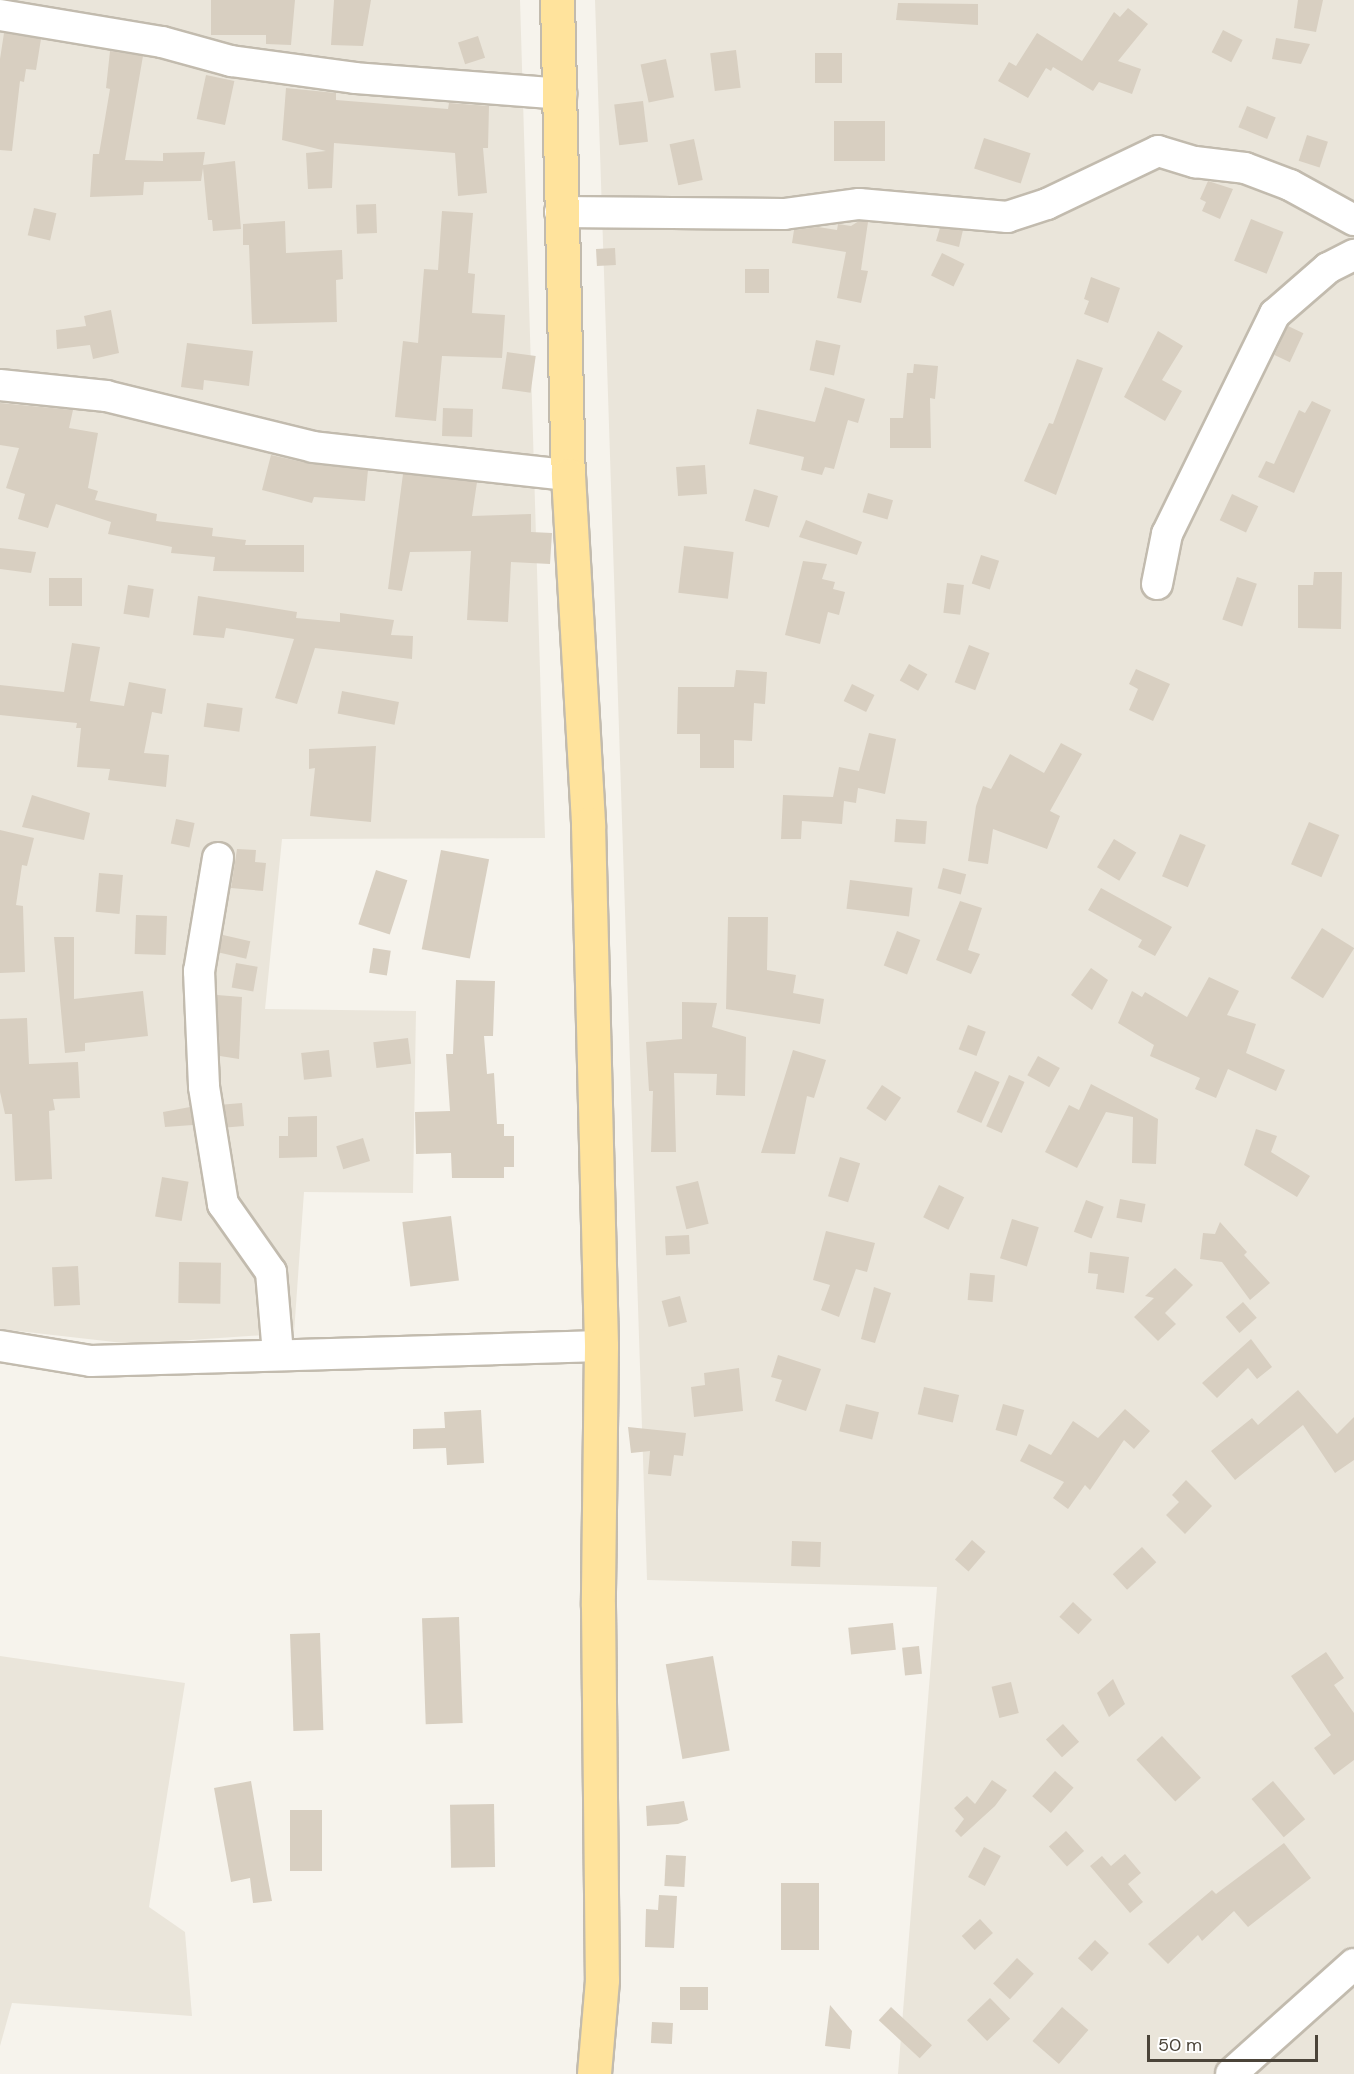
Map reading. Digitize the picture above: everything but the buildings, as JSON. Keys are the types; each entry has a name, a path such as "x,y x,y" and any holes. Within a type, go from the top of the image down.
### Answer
{"main road":[{"path":"557,0 561,94 560,212 568,475 588,824 601,1346 598,1606 602,1980 594,2074"}],"street":[{"path":"0,15 162,42 231,61 355,78 561,94"},
{"path":"560,212 784,214 859,204 1007,217 1047,204 1158,151 1195,162 1245,168 1290,184 1354,220"},
{"path":"1157,584 1167,534 1275,314 1328,268 1354,255"},
{"path":"0,385 106,396 313,447 568,475"},
{"path":"218,858 199,971 204,1087 224,1204 271,1272 278,1354"},
{"path":"0,1346 91,1361 601,1346"},
{"path":"1231,2074 1354,1964"}],"shaded area":[{"path":"0,0 520,0 545,838 282,839 265,1009 416,1011 413,1193 304,1192 294,1333 132,1344 0,1329"},
{"path":"595,0 1354,0 1354,2074 898,2074 937,1587 647,1580"},
{"path":"0,1656 185,1683 149,1907 185,1932 192,2016 12,2003 0,2046"}]}
